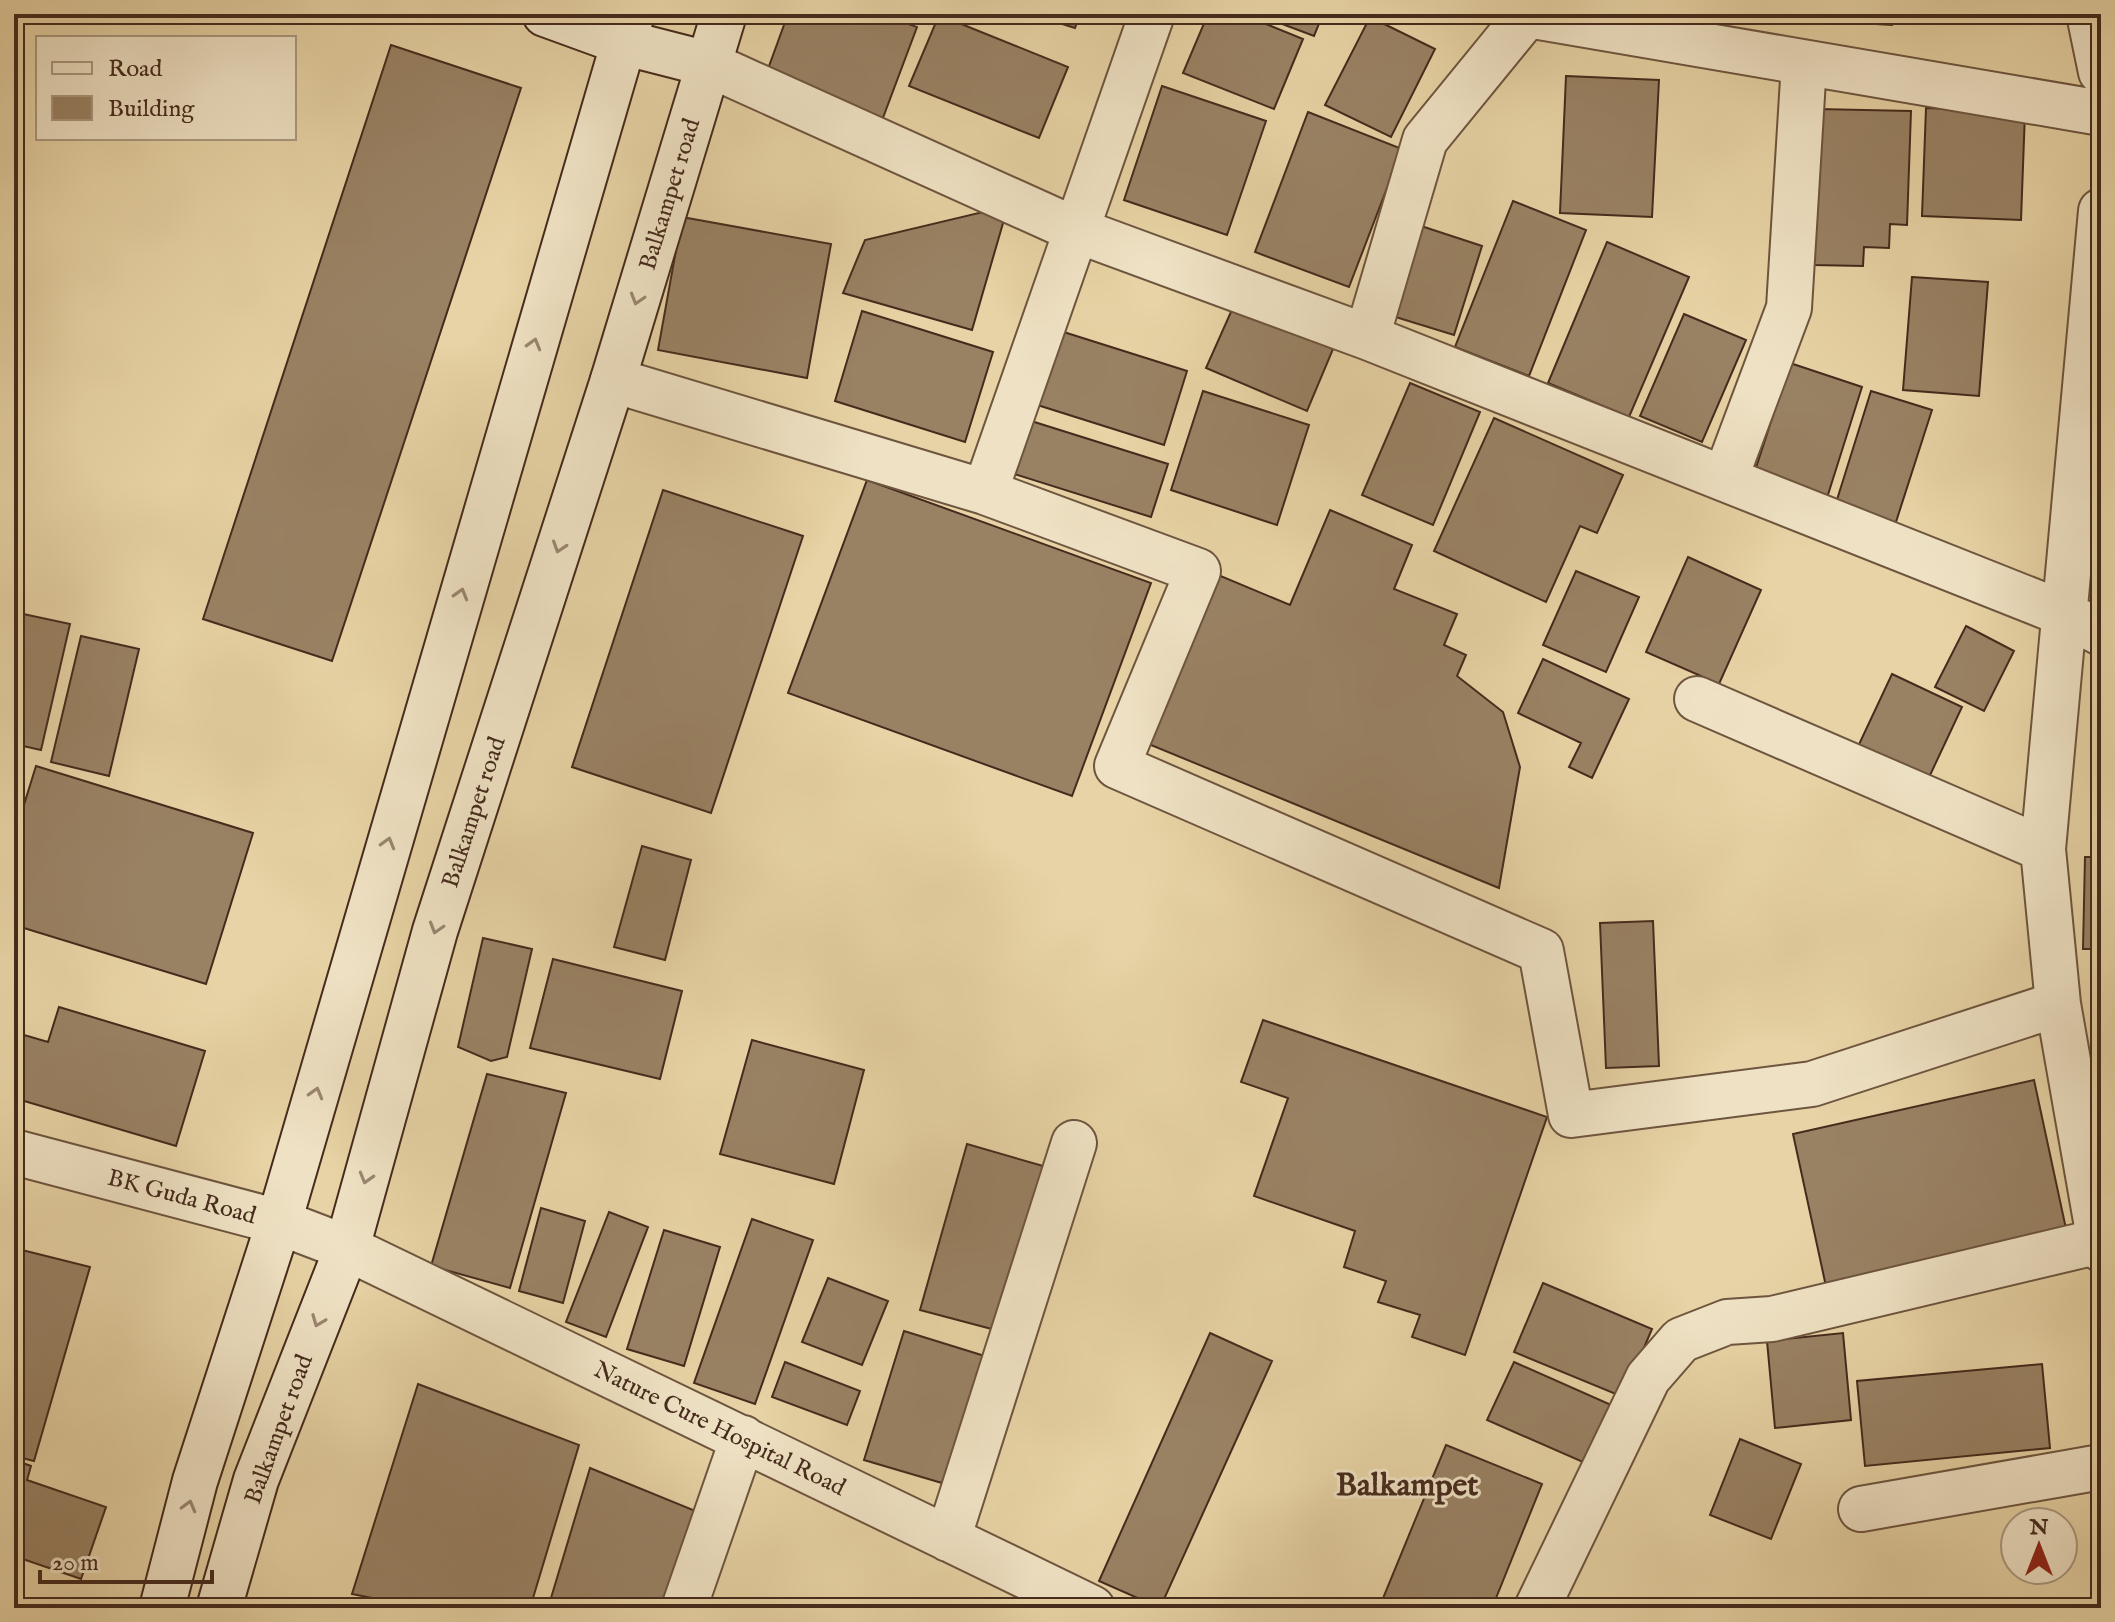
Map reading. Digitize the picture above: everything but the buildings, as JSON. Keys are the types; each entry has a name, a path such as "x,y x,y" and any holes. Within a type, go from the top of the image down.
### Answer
{"street":[{"path":"545,14 627,28 1076,230 1367,337 2083,624"},
{"name":"Balkampet road","path":"219,1608 256,1480 347,1248 435,931 613,380 724,14"},
{"path":"985,492 1152,14"},
{"path":"2089,14 2101,72"},
{"path":"1367,337 1425,140 1527,15 2101,113"},
{"path":"162,1608 195,1481 279,1222 627,28"},
{"path":"1725,479 1789,308 1804,63"},
{"path":"1537,1608 1648,1378 1681,1340 1727,1322 1772,1319 2100,1245 2058,1004 2043,849 2083,624 2101,211"},
{"path":"613,380 985,492 1198,571 1117,766 1541,951 1571,1115 1812,1084 2058,1004"},
{"path":"1697,699 2043,849"},
{"path":"948,1539 1074,1143"},
{"name":"BK Guda Road","path":"14,1152 279,1222 347,1248"},
{"name":"Nature Cure Hospital Road","path":"347,1248 1092,1608"},
{"path":"684,1608 743,1438"},
{"path":"1861,1509 2101,1467"}],"district":[{"name":"Balkampet","path":"1407,1484"}]}
